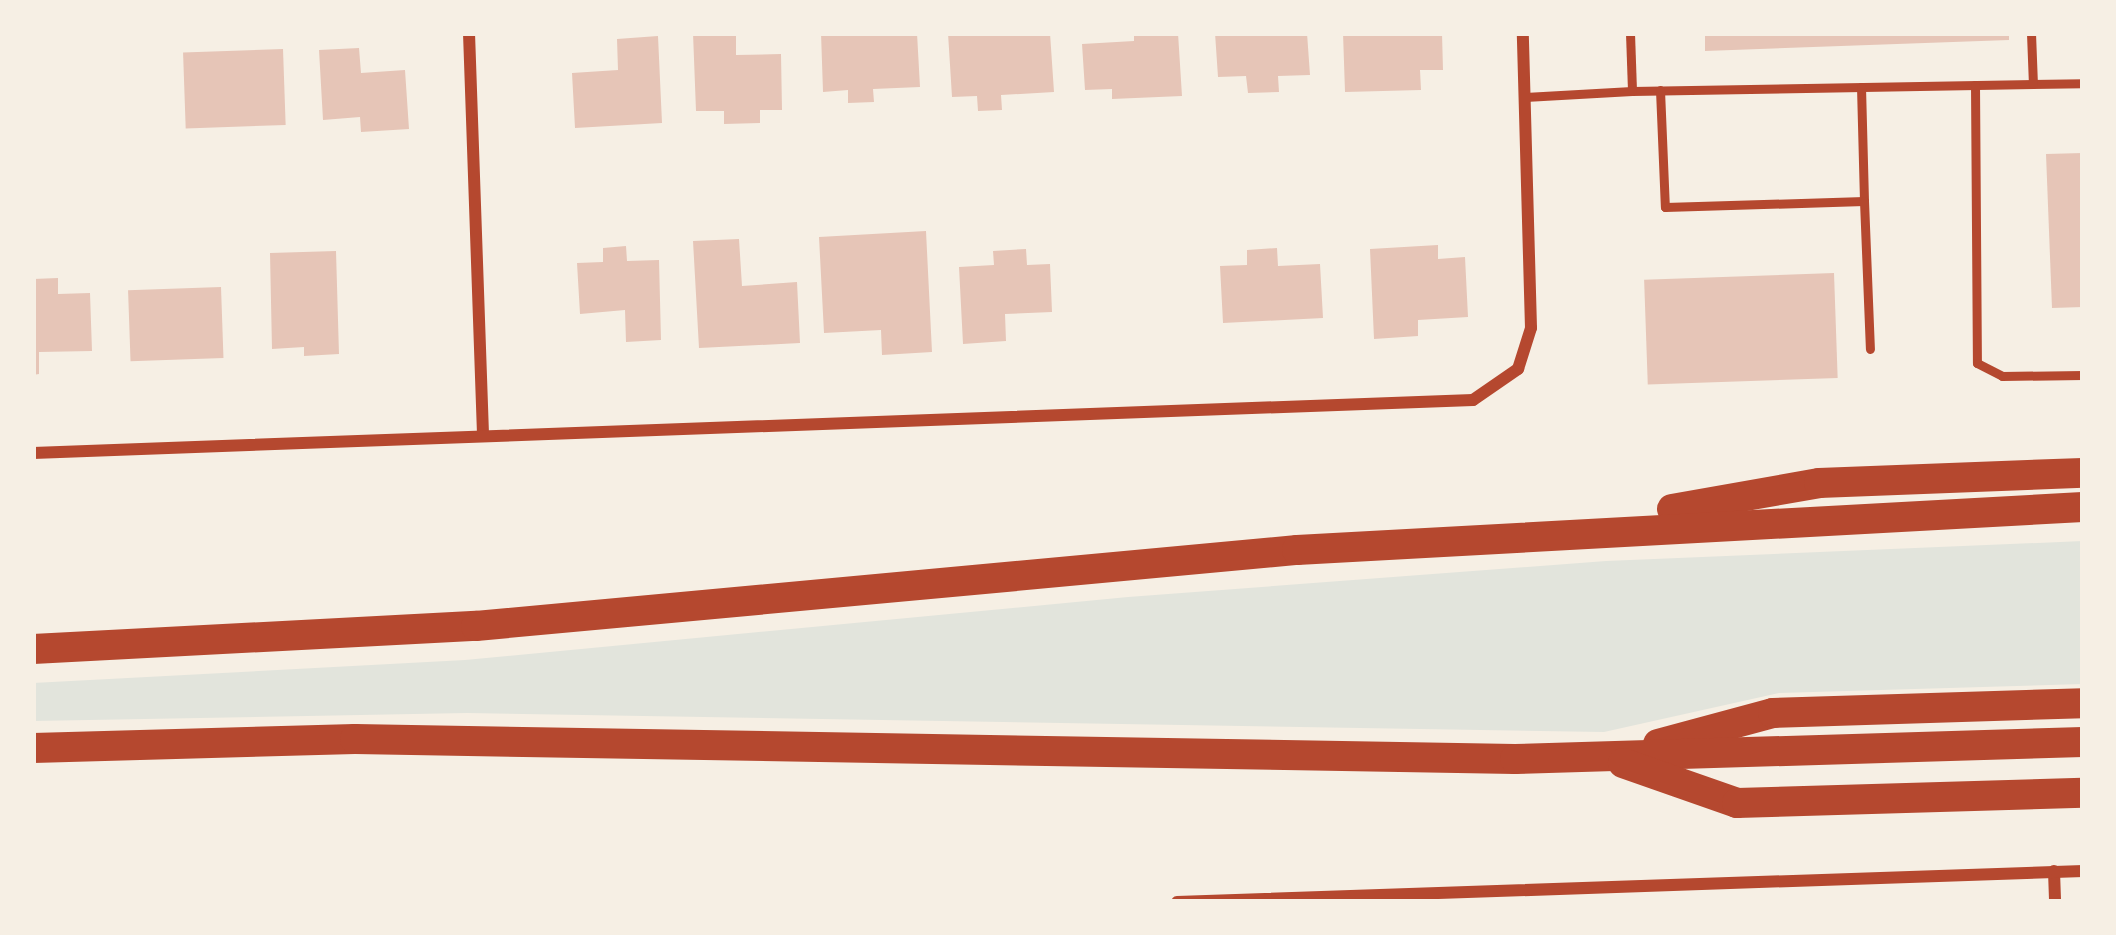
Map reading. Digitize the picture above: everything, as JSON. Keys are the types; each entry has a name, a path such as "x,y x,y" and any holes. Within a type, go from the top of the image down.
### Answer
{"highway":[{"path":"1524,536 1819,483 2083,473"},
{"path":"33,649 476,626 1297,550 2083,507"},
{"path":"1606,758 1773,713 2083,703"},
{"path":"33,748 355,739 1025,754 1606,758 2083,742"},
{"path":"1606,758 1737,803 2083,793"}],"street":[{"path":"469,33 483,436"},
{"path":"33,453 1473,400 1501,386 1518,369 1532,328 1523,33"},
{"path":"2054,871 2055,902"},
{"path":"1177,902 2083,871"}],"lane":[{"path":"1630,33 1632,91"},
{"path":"2031,33 2033,84"},
{"path":"1525,97 1660,90 2083,83"},
{"path":"1976,85 1977,363 2002,376 2083,375"},
{"path":"1861,87 1870,349"},
{"path":"1660,90 1665,208 1864,201"}],"shaded area":[{"path":"2083,541 2083,684 1779,693 1604,732 467,713 33,721 33,683 465,660 1128,597 1606,561"}],"building":[{"path":"693,33 736,33 736,55 781,54 782,110 760,110 760,123 724,124 724,111 696,111"},
{"path":"821,33 917,33 920,87 873,89 874,102 848,103 848,90 823,92"},
{"path":"948,33 1050,33 1054,92 1001,95 1002,110 978,111 977,96 952,97"},
{"path":"1134,33 1178,33 1182,96 1112,99 1112,89 1085,90 1082,44 1134,41"},
{"path":"1215,33 1307,33 1310,75 1278,76 1279,92 1248,93 1246,76 1218,77"},
{"path":"1343,33 1442,33 1443,70 1420,70 1421,90 1345,92"},
{"path":"1705,33 2009,33 2009,40 1705,51"},
{"path":"658,36 662,123 575,128 572,73 618,70 617,39"},
{"path":"359,48 361,73 405,70 409,129 361,132 360,117 323,120 319,50"},
{"path":"283,49 286,125 186,128 183,52"},
{"path":"2083,153 2083,307 2052,308 2046,154"},
{"path":"926,231 932,352 882,355 881,330 824,333 819,237"},
{"path":"739,239 742,286 797,282 800,343 699,348 693,241"},
{"path":"1438,245 1438,259 1465,257 1468,317 1418,320 1418,336 1374,339 1370,249"},
{"path":"626,246 627,261 659,260 661,340 626,342 625,310 580,314 577,263 603,262 603,248"},
{"path":"1277,248 1278,266 1320,264 1323,318 1223,323 1220,266 1247,265 1247,250"},
{"path":"1026,249 1027,265 1050,264 1052,312 1005,314 1006,341 963,344 959,267 994,265 993,251"},
{"path":"336,251 339,354 304,356 304,347 272,349 270,253"},
{"path":"1834,273 1838,378 1648,385 1644,280"},
{"path":"58,278 58,294 90,293 92,351 39,352 39,374 33,375 33,279"},
{"path":"221,287 223,358 131,361 128,290"}]}
